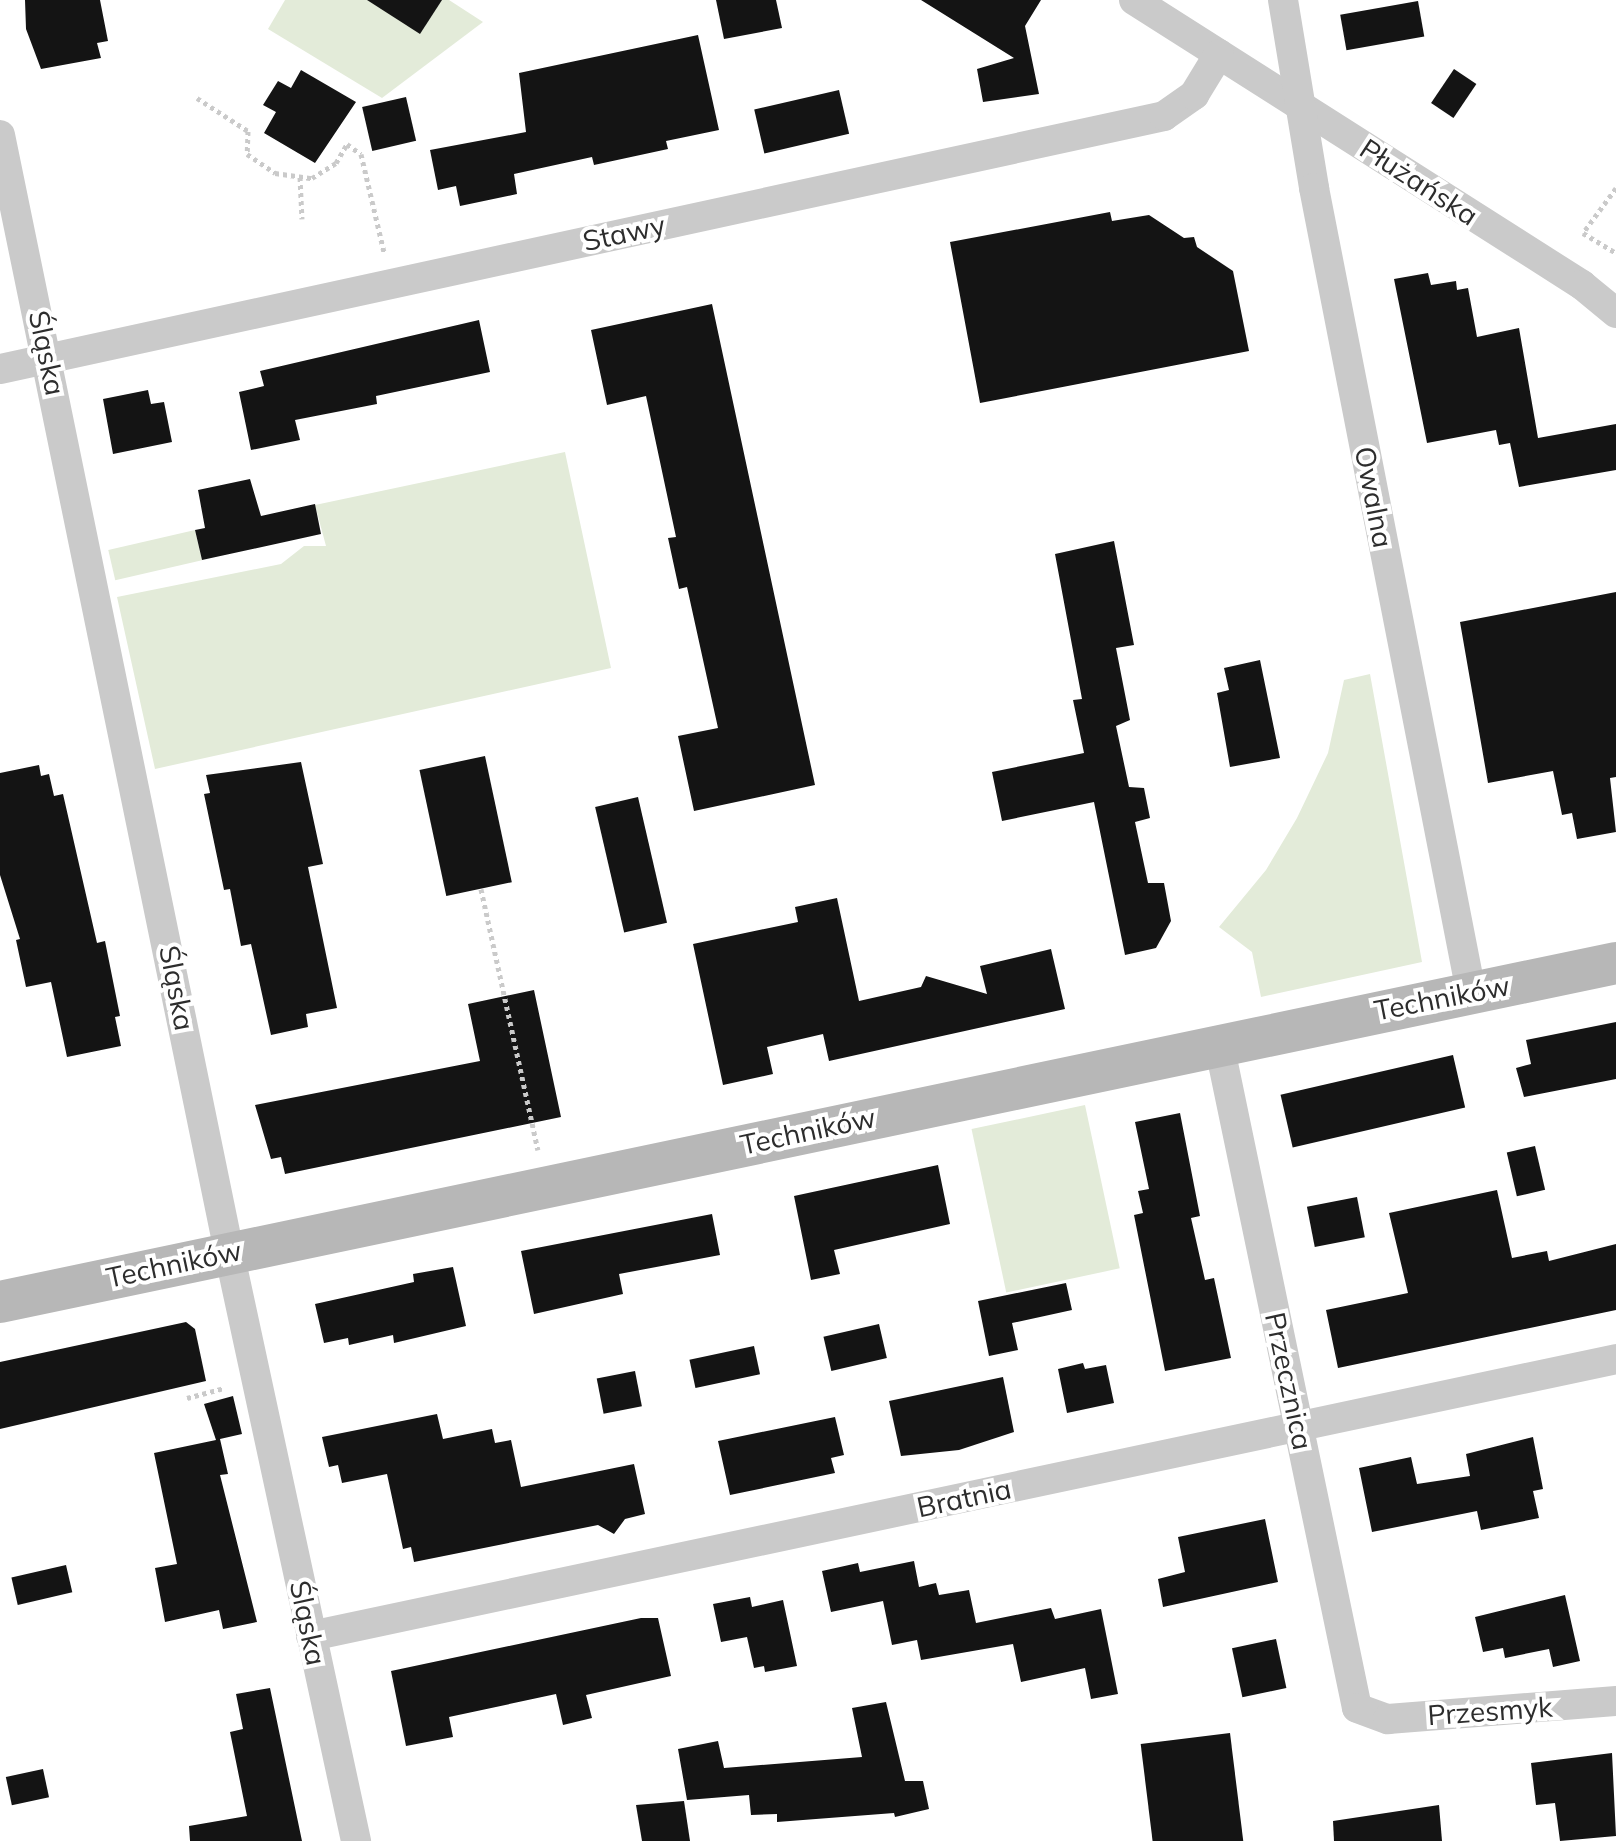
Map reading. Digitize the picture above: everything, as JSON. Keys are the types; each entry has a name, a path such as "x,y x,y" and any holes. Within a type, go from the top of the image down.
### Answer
{"street":[{"name":"Płużańska","path":"1134,0 1582,285 1616,313"},
{"name":"Owalna","path":"1283,0 1305,109 1317,203 1471,992"},
{"name":"Stawy","path":"0,369 1164,116 1194,95 1219,54"},
{"name":"Śląska","path":"0,135 229,1252 356,1841"},
{"name":"Techników","path":"0,1302 1616,963"},
{"name":"Przecznica","path":"1219,1044 1352,1699 1365,1715"},
{"name":"Bratnia","path":"311,1636 1616,1359"},
{"name":"Przesmyk","path":"1365,1715 1388,1719 1616,1701"}],"path":[{"path":"197,98 248,131 244,147 258,163 275,173 300,177 324,174 347,144 361,154 386,263"},
{"path":"300,177 302,219"},
{"path":"1616,188 1583,233 1616,253"},
{"path":"481,889 538,1151"},
{"path":"187,1398 208,1392"}],"green space":[{"path":"285,0 449,0 483,22 382,98 268,29"},
{"path":"565,452 611,668 155,769 117,597 281,564 304,546 326,546 315,505"},
{"path":"195,530 202,560 115,580 108,550"},
{"path":"1370,674 1422,962 1261,997 1252,952 1219,927 1266,870 1297,818 1328,753 1344,680"},
{"path":"1085,1105 1120,1268 1006,1292 972,1129"}],"building":[{"path":"25,0 100,0 108,41 97,43 101,58 41,69 26,29"},
{"path":"367,0 442,0 420,34"},
{"path":"716,0 776,0 782,28 724,39"},
{"path":"921,0 1041,0 1025,26 1039,94 983,102 977,69 1014,58"},
{"path":"1418,1 1424,36 1346,50 1340,15"},
{"path":"698,35 719,130 666,141 668,149 594,165 592,157 514,174 517,194 460,206 456,186 438,190 430,150 526,132 519,73"},
{"path":"1454,69 1476,84 1453,118 1431,103"},
{"path":"301,70 356,102 315,163 264,133 276,112 263,105 278,81 291,88"},
{"path":"839,90 849,134 764,153 754,110"},
{"path":"406,97 416,141 372,151 362,107"},
{"path":"1110,212 1112,221 1149,215 1184,238 1194,237 1197,247 1233,271 1249,351 980,403 950,242"},
{"path":"1428,273 1431,285 1456,281 1457,290 1468,288 1477,337 1519,328 1538,438 1616,424 1616,470 1519,487 1510,443 1499,445 1496,430 1427,443 1394,279"},
{"path":"712,304 815,785 694,811 678,736 718,728 687,587 679,589 668,538 676,537 646,396 607,405 591,330"},
{"path":"479,320 490,372 376,396 377,404 295,420 300,440 251,450 239,392 264,386 260,371"},
{"path":"148,390 151,404 164,402 172,442 113,454 103,399"},
{"path":"250,479 261,516 315,504 321,534 202,560 195,530 205,528 198,490"},
{"path":"1114,541 1134,645 1116,648 1130,720 1116,726 1129,787 1144,788 1150,818 1135,822 1148,883 1164,883 1171,921 1156,948 1125,955 1094,802 1002,821 992,772 1084,753 1073,700 1082,699 1055,554"},
{"path":"1616,592 1616,777 1610,778 1616,832 1577,839 1572,813 1562,815 1553,771 1488,783 1460,622"},
{"path":"1260,660 1280,758 1230,767 1217,693 1229,690 1224,668"},
{"path":"485,756 512,882 446,896 419,770"},
{"path":"301,762 323,864 308,867 337,1008 306,1014 308,1027 271,1035 251,944 241,946 230,889 224,890 204,794 210,793 206,775"},
{"path":"39,765 41,776 49,774 54,796 63,794 97,943 105,941 120,1016 115,1017 121,1046 67,1057 51,982 26,987 16,940 20,939 0,875 0,773"},
{"path":"638,797 667,923 624,933 595,807"},
{"path":"837,898 859,1001 921,987 926,976 987,994 980,966 1051,949 1065,1009 829,1061 823,1034 767,1047 773,1074 723,1085 693,944 798,922 795,907"},
{"path":"534,990 561,1117 285,1174 281,1157 271,1159 255,1105 480,1061 468,1004"},
{"path":"1616,1022 1616,1079 1524,1097 1516,1068 1531,1064 1526,1040"},
{"path":"1453,1055 1465,1108 1293,1147 1281,1095"},
{"path":"1180,1113 1200,1216 1191,1218 1205,1280 1214,1278 1231,1358 1165,1371 1134,1215 1143,1213 1138,1191 1149,1189 1135,1122"},
{"path":"1535,1146 1545,1190 1517,1196 1507,1153"},
{"path":"938,1165 950,1224 834,1250 840,1274 811,1280 794,1196"},
{"path":"1497,1190 1512,1258 1547,1251 1549,1261 1616,1244 1616,1310 1338,1368 1326,1310 1408,1293 1389,1213"},
{"path":"1357,1197 1365,1237 1315,1247 1307,1207"},
{"path":"712,1214 720,1255 619,1274 623,1294 534,1314 521,1251"},
{"path":"453,1267 466,1326 394,1343 393,1335 349,1345 348,1338 324,1343 315,1304 414,1282 413,1274"},
{"path":"1066,1283 1072,1310 1012,1323 1018,1350 989,1356 978,1301"},
{"path":"186,1322 195,1329 206,1381 0,1429 0,1362"},
{"path":"879,1324 887,1358 831,1371 823,1337"},
{"path":"754,1346 760,1374 695,1388 689,1360"},
{"path":"1083,1363 1085,1369 1106,1365 1114,1403 1067,1413 1058,1369"},
{"path":"635,1371 642,1406 604,1414 597,1378"},
{"path":"1003,1377 1014,1432 959,1450 901,1456 889,1401"},
{"path":"233,1396 242,1434 220,1439 228,1474 220,1475 257,1622 223,1629 219,1610 165,1622 155,1568 177,1564 154,1453 216,1440 204,1404"},
{"path":"437,1414 443,1439 492,1429 495,1443 511,1440 521,1487 634,1464 645,1514 625,1519 614,1534 598,1525 414,1562 411,1547 403,1549 387,1474 342,1483 338,1465 329,1467 322,1437"},
{"path":"835,1417 844,1455 831,1458 835,1473 730,1495 718,1441"},
{"path":"1533,1437 1543,1489 1533,1491 1539,1518 1481,1530 1477,1511 1372,1532 1359,1468 1411,1457 1417,1484 1470,1476 1466,1454"},
{"path":"1265,1519 1278,1582 1163,1607 1158,1579 1185,1572 1178,1537"},
{"path":"914,1561 919,1587 936,1583 939,1595 969,1590 976,1623 1051,1608 1055,1619 1101,1609 1118,1694 1091,1699 1085,1668 1021,1682 1013,1644 921,1660 917,1640 892,1645 883,1601 831,1612 822,1571 858,1563 860,1572"},
{"path":"66,1565 72,1592 18,1605 11,1578"},
{"path":"1565,1595 1580,1661 1553,1667 1549,1649 1505,1658 1503,1648 1483,1652 1475,1617"},
{"path":"750,1597 752,1607 783,1600 797,1666 765,1672 764,1666 754,1668 747,1637 721,1642 713,1604"},
{"path":"641,1618 658,1618 671,1676 586,1695 592,1718 563,1725 556,1694 449,1717 453,1737 406,1746 391,1671"},
{"path":"1276,1639 1286,1688 1242,1697 1232,1648"},
{"path":"270,1688 302,1841 190,1841 189,1826 247,1816 230,1732 243,1729 236,1694"},
{"path":"886,1702 905,1781 923,1781 929,1809 895,1817 894,1813 777,1822 777,1814 751,1815 749,1795 687,1800 678,1749 718,1741 724,1768 862,1757 852,1708"},
{"path":"1230,1733 1243,1841 1153,1841 1141,1744"},
{"path":"1612,1753 1616,1836 1560,1841 1555,1803 1536,1805 1531,1763"},
{"path":"43,1769 49,1797 12,1805 6,1777"},
{"path":"684,1801 690,1841 642,1841 636,1805"},
{"path":"1439,1805 1442,1841 1334,1841 1333,1821"}]}
